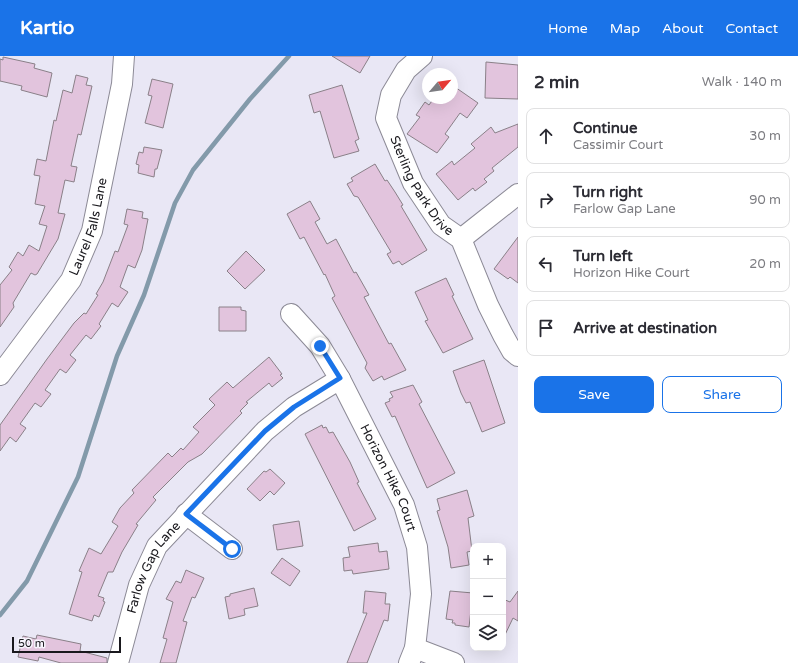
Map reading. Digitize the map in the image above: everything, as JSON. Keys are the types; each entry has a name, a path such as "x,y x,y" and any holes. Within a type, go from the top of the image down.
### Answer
{"street":[{"name":"Laurel Falls Lane","path":"0,375 71,280 92,231 122,84 124,56"},
{"name":"Sterling Park Drive","path":"422,56 406,70 391,95 386,118 413,183 441,225 462,239 500,329 512,351 518,356"},
{"path":"462,239 518,194"},
{"name":"Horizon Hike Court","path":"291,314 320,346 340,378 404,505 417,547 421,594 412,656"},
{"name":"Farlow Gap Lane","path":"118,663 139,585 157,546 265,431 294,407 340,378"},
{"path":"186,514 232,549"},
{"path":"412,656 454,663"}],"building":[{"path":"332,56 370,56 360,73"},
{"path":"3,57 35,64 34,68 52,73 47,97 21,90 22,86 0,81 0,59 3,60"},
{"path":"486,62 518,65 518,99 485,98"},
{"path":"76,75 88,78 86,85 92,86 81,135 78,134 71,166 77,167 74,182 65,180 58,213 65,214 58,239 37,274 35,275 31,273 13,303 14,307 0,327 0,285 12,270 9,267 18,252 23,256 29,245 39,251 47,226 39,224 45,206 35,204 40,176 34,175 37,159 46,161 54,120 56,121 63,90 72,93"},
{"path":"152,79 173,84 163,128 145,123 152,96 148,95"},
{"path":"342,85 359,139 355,141 359,151 334,158 320,111 314,113 309,95"},
{"path":"458,89 478,103 467,118 460,113 445,134 449,137 437,153 407,134 420,117 416,115 424,104 458,104"},
{"path":"518,124 518,147 492,168 494,171 484,179 487,182 475,191 473,188 458,200 436,174 452,161 454,165 475,148 471,144 491,127 495,133"},
{"path":"144,147 162,150 157,169 155,169 154,177 138,173 139,165 136,164 139,152 143,153"},
{"path":"375,164 385,181 387,180 403,205 401,206 427,250 402,265 399,261 393,264 387,254 391,252 358,197 354,196 347,184 353,181 351,178"},
{"path":"310,201 320,219 315,222 327,244 336,239 354,273 356,272 369,295 364,297 389,344 391,343 406,370 384,380 382,376 373,381 365,368 367,363 332,298 335,296 325,274 324,275 304,237 300,239 287,214"},
{"path":"127,209 143,212 142,218 148,219 142,250 135,268 128,265 120,287 128,292 118,307 112,303 99,324 101,326 91,339 86,335 70,355 76,360 66,373 60,369 45,390 51,394 41,407 35,403 20,424 26,428 16,442 10,437 0,451 0,425 74,323 84,313 86,314 98,295 96,294 103,282 115,251 118,252 128,225 124,224"},
{"path":"518,237 518,283 510,277 508,279 494,269"},
{"path":"246,251 265,270 245,289 227,271"},
{"path":"446,278 454,295 452,296 473,339 443,353 425,321 428,320 415,292"},
{"path":"219,307 241,307 241,310 246,311 246,331 219,331"},
{"path":"269,357 282,374 280,375 283,378 272,387 269,383 246,402 248,403 240,411 242,413 202,454 188,462 153,497 156,500 136,524 138,525 122,552 113,572 108,572 98,596 104,598 103,601 105,602 99,617 94,615 92,621 69,614 82,572 79,571 89,548 101,554 118,526 112,522 120,508 134,493 132,490 168,453 172,457 181,448 183,450 199,432 193,427 215,405 209,399 227,382 233,388"},
{"path":"484,360 505,423 482,432 470,402 466,403 461,393 453,371"},
{"path":"413,385 422,402 419,404 455,473 427,488 395,416 392,417 385,403 390,401 389,399 393,397 390,392"},
{"path":"322,425 323,428 326,427 329,433 333,432 350,462 359,482 357,483 376,519 354,531 305,434"},
{"path":"270,469 285,483 274,495 270,491 260,501 247,489 264,471 266,472"},
{"path":"467,490 474,516 468,518 471,543 470,551 467,552 469,565 451,568 448,547 437,511 440,510 437,499"},
{"path":"299,521 303,546 277,550 273,525"},
{"path":"378,543 379,552 387,551 389,569 353,574 352,570 344,571 343,558 350,557 348,547"},
{"path":"282,558 300,571 290,586 271,573"},
{"path":"186,570 204,578 195,598 192,597 183,621 187,622 176,663 160,663 167,639 163,638 173,602 166,599 176,581 181,583"},
{"path":"254,588 258,606 244,609 245,615 229,619 225,597 230,596 230,594"},
{"path":"365,591 386,593 385,604 390,604 388,621 384,620 367,663 347,663 367,613 363,613"},
{"path":"450,591 470,593 469,627 455,625 455,623 452,623 453,620 446,619"},
{"path":"518,591 518,621 513,618 506,633 506,600 510,602"},
{"path":"37,635 81,644 80,651 107,658 107,663 61,663 39,657 38,661 18,657 23,636 36,639"}],"waterway":[{"path":"0,615 27,581 78,477 117,356 144,295 175,203 193,170 250,99 289,56"}],"route":[{"path":"232,549 186,514 265,431 294,407 340,378 320,346"}]}
